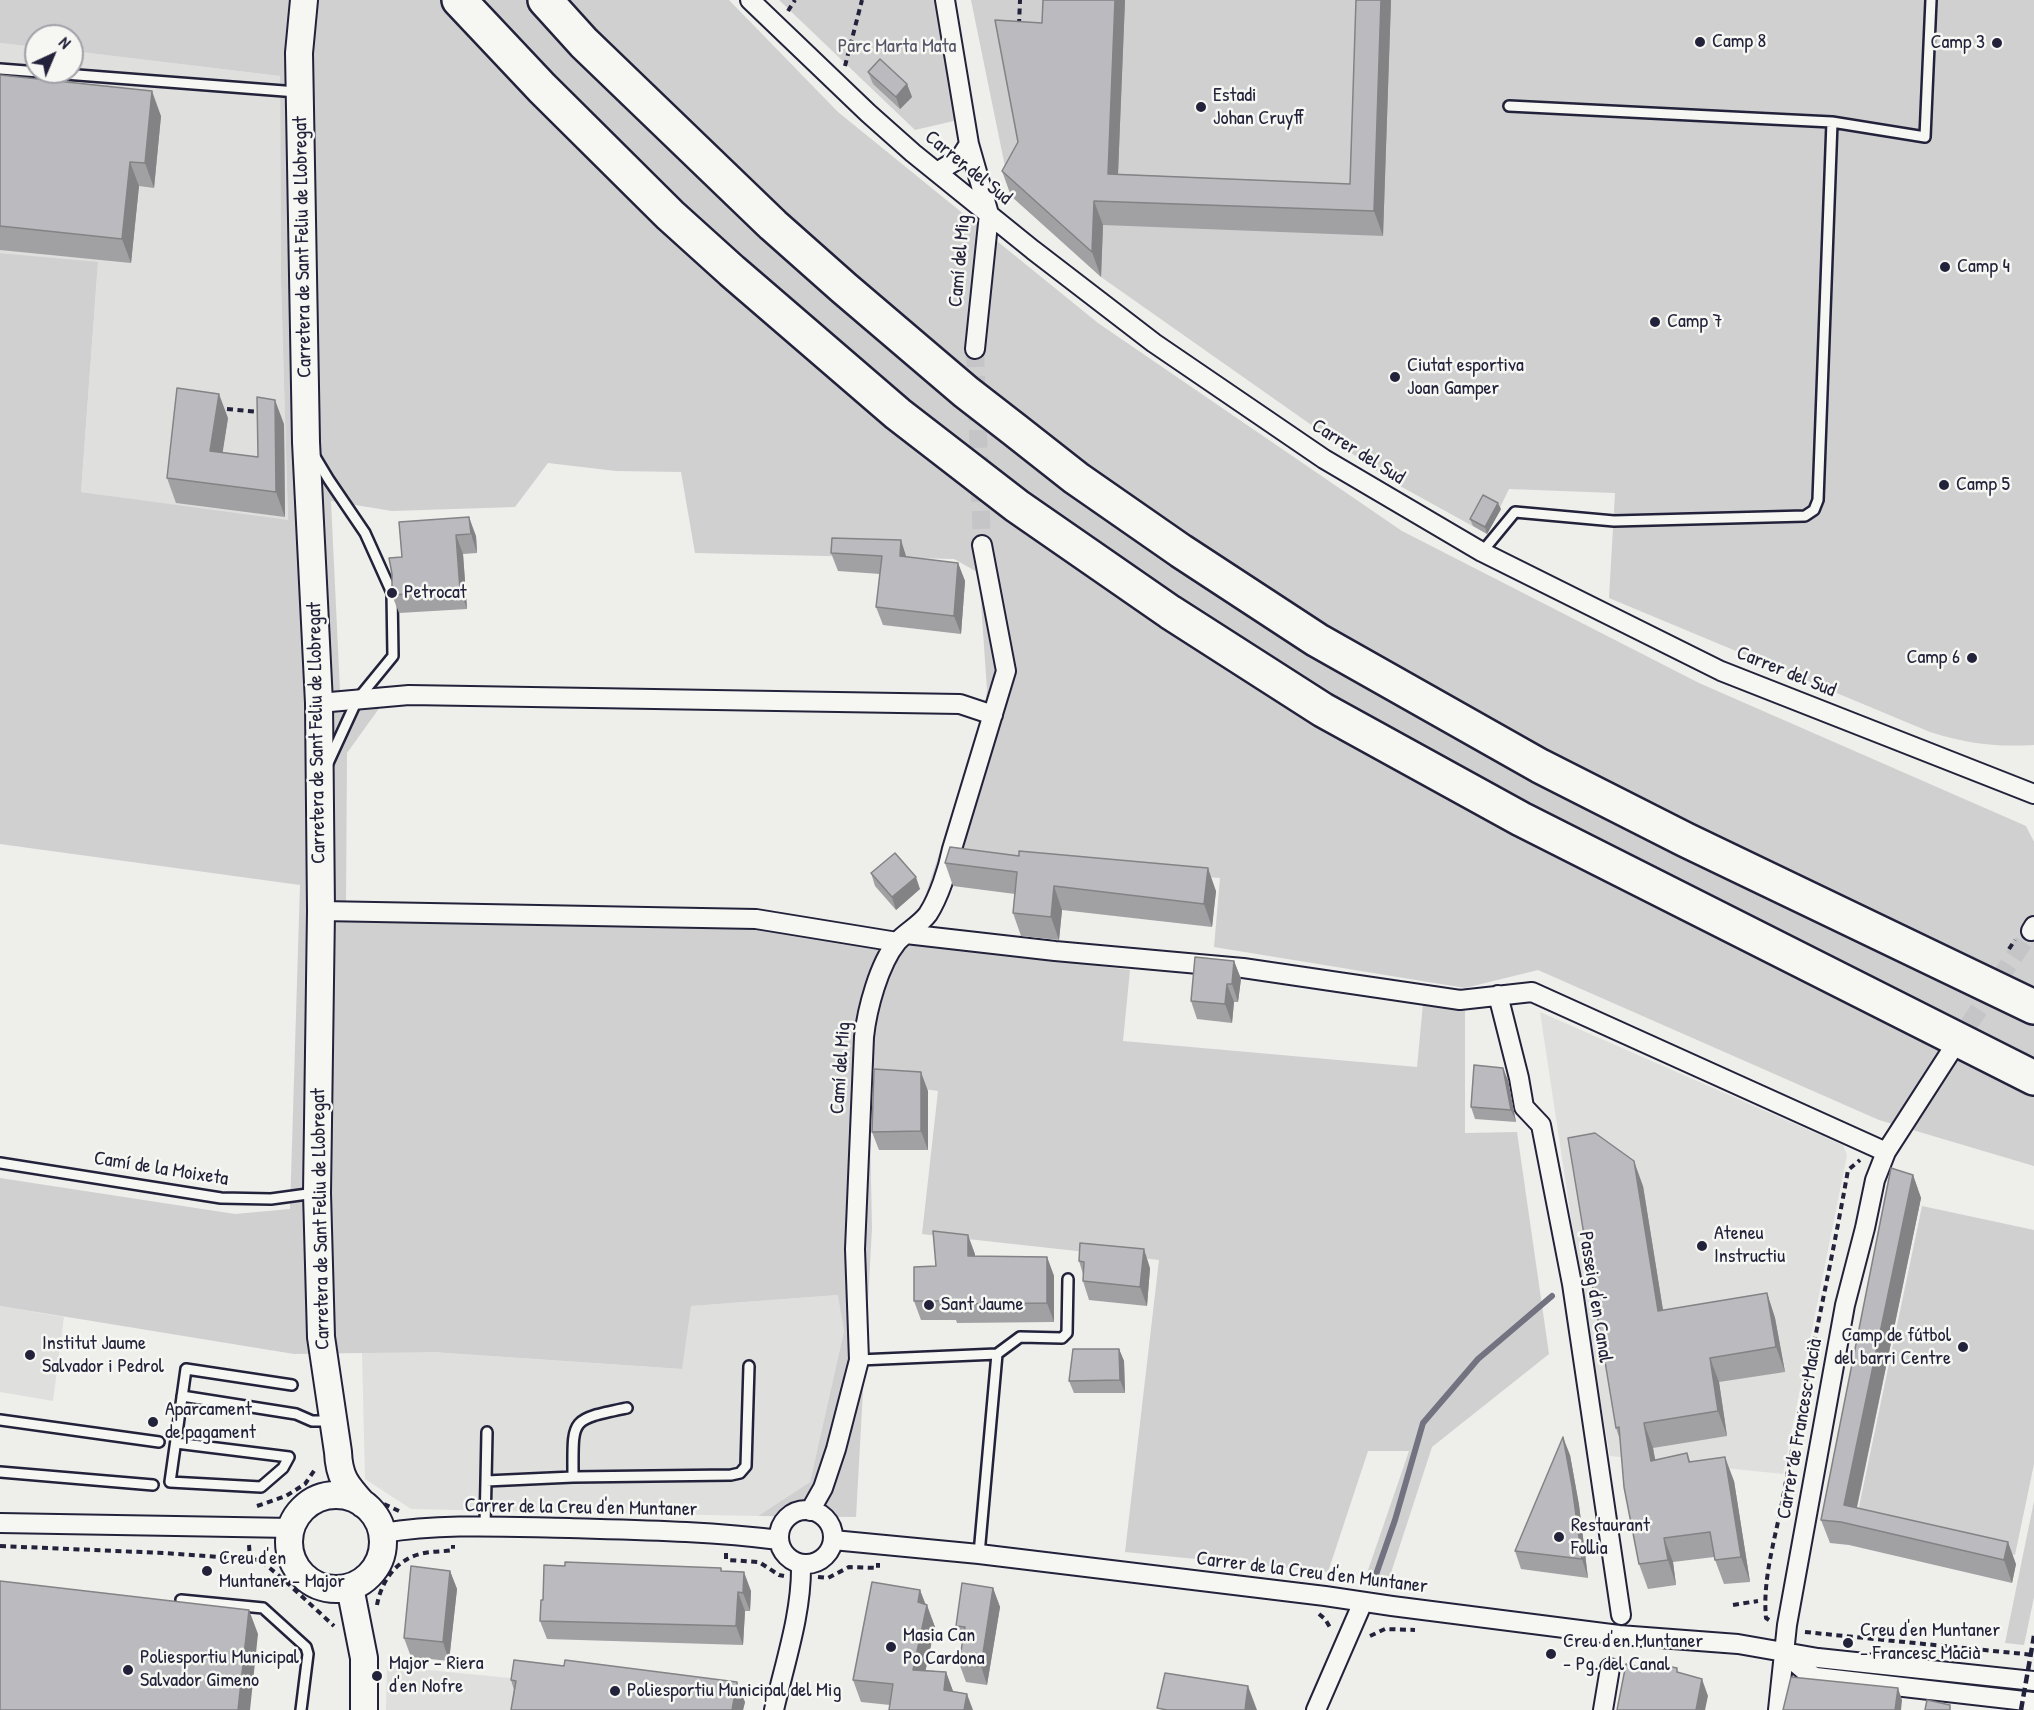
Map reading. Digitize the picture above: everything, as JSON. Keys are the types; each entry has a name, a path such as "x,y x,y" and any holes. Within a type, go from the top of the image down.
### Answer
{"highway":[{"path":"459,0 558,104 670,215 898,414 1017,506 1170,612 1323,710 1521,819 2034,1078"},
{"path":"545,0 584,43 773,225 844,288 966,392 1023,437 1076,478 1181,551 1317,640 1540,766 1686,840 2034,1007"}],"street":[{"name":"Carretera de Sant Feliu de Llobregat","path":"304,0 299,53 306,430 319,703 321,911 316,1193 321,1337 333,1421 329,1463 363,1504"},
{"name":"Carrer del Sud","path":"750,0 898,140 989,214 1154,343 1324,459 1482,552 1721,671 2034,794"},
{"name":"Camí del Mig","path":"945,0 969,144 989,214 975,349"},
{"path":"937,172 960,158 969,144"},
{"name":"Camí del Mig","path":"810,1511 823,1488 836,1449 859,1360 855,1249 867,1011 887,959 902,938 927,914 948,870 952,849 1006,671 982,545"},
{"path":"319,703 409,695 948,703 960,704 993,715"},
{"path":"321,911 756,919 902,938 1243,969 1460,1000 1532,992 1886,1152"},
{"name":"Passeig d'en Canal","path":"1498,996 1524,1107 1541,1125 1572,1284 1621,1615"},
{"name":"Carrer de Francesc Macià","path":"1778,1710 1784,1653 1794,1629 1845,1305 1875,1180 1886,1152 1953,1048"},
{"path":"315,1501 330,1482 329,1463"},
{"path":"342,1496 363,1504 375,1516 382,1533 382,1553 377,1566 368,1578 350,1587 328,1588 317,1585 303,1575 293,1561 290,1550 292,1528 302,1510 325,1497 342,1496"},
{"path":"802,1511 810,1511 821,1515 829,1524 833,1540 824,1557 813,1563 801,1564 790,1560 783,1551 779,1532 787,1518 802,1511"},
{"path":"0,1523 292,1528"},
{"name":"Carrer de la Creu d'en Muntaner","path":"382,1533 419,1528 485,1526 734,1534 779,1540"},
{"name":"Carrer de la Creu d'en Muntaner","path":"833,1540 979,1554 1619,1635 1738,1644 1784,1653 2034,1681"},
{"path":"774,1710 801,1588 801,1564"},
{"path":"350,1587 364,1658 364,1710"},
{"path":"1316,1710 1364,1602"},
{"name":"Carrer de la Creu d'en Muntaner","path":"1784,1653 1806,1672 1816,1677 1984,1703 2034,1702"},
{"path":"1603,1710 1610,1668"}],"lane":[{"path":"1509,106 1832,122 1925,137 1931,0"},
{"path":"0,69 300,92"},
{"path":"1482,552 1515,512 1614,521 1805,516 1814,510 1818,500 1832,122"},
{"path":"306,430 329,480 365,533 392,592 393,656 357,700 319,782"},
{"name":"Camí de la Moixeta","path":"0,1163 220,1198 271,1200 316,1193"},
{"path":"859,1360 997,1354 1020,1338 1062,1338 1067,1333 1068,1279"},
{"path":"979,1554 997,1354"},
{"path":"486,1481 740,1473 746,1466 749,1366"},
{"path":"176,1443 289,1457 283,1468 261,1487 170,1482 186,1369 292,1385"},
{"path":"182,1396 296,1413 312,1421 333,1421"},
{"path":"573,1477 573,1434 578,1424 587,1417 627,1408"},
{"path":"0,1420 159,1442"},
{"path":"485,1526 487,1432"},
{"path":"0,1472 153,1485"},
{"path":"181,1600 263,1608 291,1632 308,1651 301,1710"}],"path":[{"path":"834,81 847,64 862,0"},
{"path":"1019,25 1020,0"},
{"path":"227,408 306,430"},
{"name":"Carrer de Francesc Macià","path":"1794,1629 1766,1618 1768,1574 1848,1170"},
{"path":"255,1507 286,1496 305,1484 329,1463"},
{"name":"Carrer de la Creu d'en Muntaner","path":"377,1611 383,1584 404,1561 421,1554 453,1550 453,1543"},
{"path":"0,1546 164,1553 260,1560 339,1631"},
{"path":"1733,1605 1758,1601"},
{"path":"1794,1629 2034,1655"}],"shaded area":[{"path":"0,43 24,46 24,84 84,84 84,52 280,76 281,281 288,521 81,492 98,263 0,253"},
{"name":"Ateneu Instructiu","path":"1540,1012 1843,1145 1847,1155 1783,1474 1610,1456 1589,1337"},
{"path":"839,1295 844,1331 810,1482 758,1516 411,1509 365,1479 362,1352 432,1352 681,1369 690,1306"},
{"name":"Institut Jaume Salvador i Pedrol","path":"0,1306 64,1317 53,1401 0,1392"},
{"path":"387,1666 561,1683 558,1710 386,1710"}],"green space":[{"path":"0,0 729,0 838,112 1098,323 1402,531 1699,683 2026,826 2034,842 2034,1166 1879,1120 1538,970 1465,988 1214,947 1220,878 959,859 922,942 1130,970 1123,1041 1417,1067 1423,1004 1465,1006 1465,1133 1517,1132 1549,1354 1432,1447 1389,1579 1366,1576 1409,1451 1368,1451 1328,1572 1125,1552 1159,1260 922,1234 938,1091 869,1081 872,1228 856,1517 758,1516 810,1482 844,1331 838,1295 691,1306 682,1369 432,1352 294,1354 0,1306 0,1178 235,1214 290,1209 300,885 0,844 0,253 98,262 81,492 288,520 281,281 280,76 84,52 84,24 24,24 24,46 0,43","holes":["548,463 616,471 681,472 695,553 954,559 979,573 987,690 982,723 920,912 886,935 346,906 347,753 383,703 382,688 340,691 331,501 392,511 515,507"]},
{"name":"Parc Marta Mata","path":"779,0 936,0 958,120 915,130"},
{"name":"Ciutat esportiva Joan Gamper","path":"971,0 2034,0 2034,745 1981,744 1930,732 1609,598 1615,493 1509,489 1487,534 1391,481 1101,277 1011,196"},
{"name":"Camp de fútbol del barri Centre","path":"1922,1206 2034,1230 2034,1464 2015,1555 1856,1521"},
{"path":"2034,1501 2034,1597 2024,1645 2005,1643"}],"building":[{"path":"1043,0 1115,0 1108,174 1350,184 1356,0 1381,0 1374,211 1094,201 1092,252 1002,171 1018,142 995,20 1042,23"},
{"path":"880,59 907,84 896,97 868,72"},
{"path":"0,75 24,78 24,84 84,84 152,91 145,163 130,162 122,239 0,226"},
{"path":"177,388 219,394 210,451 258,457 257,397 275,400 276,492 167,478"},
{"path":"1483,495 1498,503 1485,527 1470,519"},
{"path":"469,517 471,534 456,535 460,590 392,595 389,558 402,557 399,522"},
{"path":"832,538 901,540 900,556 958,563 954,616 876,607 882,556 831,553"},
{"path":"950,847 1019,856 1019,851 1208,868 1204,904 1054,886 1051,917 1013,913 1017,872 945,863"},
{"path":"895,853 916,877 892,897 871,873"},
{"path":"1195,957 1234,961 1232,984 1227,984 1225,1004 1191,1001"},
{"path":"1474,1065 1503,1068 1511,1110 1471,1107"},
{"path":"874,1069 921,1072 921,1131 872,1132"},
{"path":"1595,1133 1634,1161 1658,1311 1767,1293 1776,1347 1710,1358 1718,1411 1644,1423 1651,1461 1687,1453 1689,1462 1725,1457 1741,1557 1715,1560 1710,1532 1664,1538 1668,1560 1639,1564 1624,1487 1619,1427 1616,1428 1568,1138"},
{"path":"1891,1168 1913,1175 1844,1505 2008,1542 2004,1560 1841,1522 1821,1520"},
{"path":"933,1231 968,1235 968,1256 1047,1257 1047,1303 950,1304 950,1301 914,1301 914,1267 936,1266"},
{"path":"1080,1243 1144,1249 1140,1287 1083,1281 1084,1262 1079,1261"},
{"path":"1073,1349 1119,1349 1120,1380 1069,1381"},
{"name":"Restaurant Follia","path":"1563,1437 1582,1559 1515,1551"},
{"path":"565,1562 721,1568 721,1571 744,1572 743,1593 738,1592 736,1626 540,1621 544,1565 565,1566"},
{"path":"411,1566 450,1571 443,1642 404,1638"},
{"name":"Poliesportiu Municipal Salvador Gimeno","path":"0,1581 249,1610 238,1710 0,1710"},
{"path":"872,1582 920,1590 918,1602 927,1605 913,1670 946,1672 944,1690 967,1694 964,1710 889,1710 893,1684 853,1680"},
{"path":"962,1583 993,1588 981,1666 959,1663 965,1627 956,1626"},
{"path":"514,1660 564,1666 565,1660 737,1682 732,1710 511,1710 516,1681 511,1680"},
{"path":"1652,1663 1677,1668 1677,1672 1702,1679 1696,1710 1617,1710 1626,1664 1644,1668 1645,1666 1651,1667"},
{"path":"1165,1673 1248,1686 1245,1710 1157,1708"},
{"path":"1791,1677 1898,1688 1895,1710 1783,1710"},
{"path":"1927,1700 1950,1705 1950,1710 1925,1710"}],"waterway":[{"path":"1373,1583 1395,1520 1423,1423 1478,1359 1552,1296"}],"tunnel":[{"path":"975,349 982,545"},
{"path":"1954,1047 2031,931"}],"railway":[{"path":"2021,1710 2034,1636"}],"place":[{"name":"Camp 8","path":"1700,42"},
{"name":"Camp 3","path":"1997,43"},
{"name":"Estadi Johan Cruyff","path":"1201,107"},
{"name":"Camp 4","path":"1945,267"},
{"name":"Camp 7","path":"1655,322"},
{"name":"Ciutat esportiva Joan Gamper","path":"1395,377"},
{"name":"Camp 5","path":"1944,485"},
{"name":"Petrocat","path":"392,593"},
{"name":"Camp 6","path":"1972,658"},
{"name":"Ateneu Instructiu","path":"1702,1246"},
{"name":"Sant Jaume","path":"929,1305"},
{"name":"Camp de fútbol del barri Centre","path":"1963,1347"},
{"name":"Institut Jaume Salvador i Pedrol","path":"30,1355"},
{"name":"Aparcament de pagament","path":"153,1422"},
{"name":"Restaurant Follia","path":"1559,1537"},
{"name":"Creu d'en Muntaner - Major","path":"207,1571"},
{"name":"Creu d'en Muntaner - Francesc Macià","path":"1848,1643"},
{"name":"Masia Can Po Cardona","path":"891,1647"},
{"name":"Creu d'en Muntaner - Pg. del Canal","path":"1551,1654"},
{"name":"Poliesportiu Municipal Salvador Gimeno","path":"128,1670"},
{"name":"Major - Riera d'en Nofre","path":"377,1676"},
{"name":"Poliesportiu Municipal del Mig","path":"615,1691"}]}
